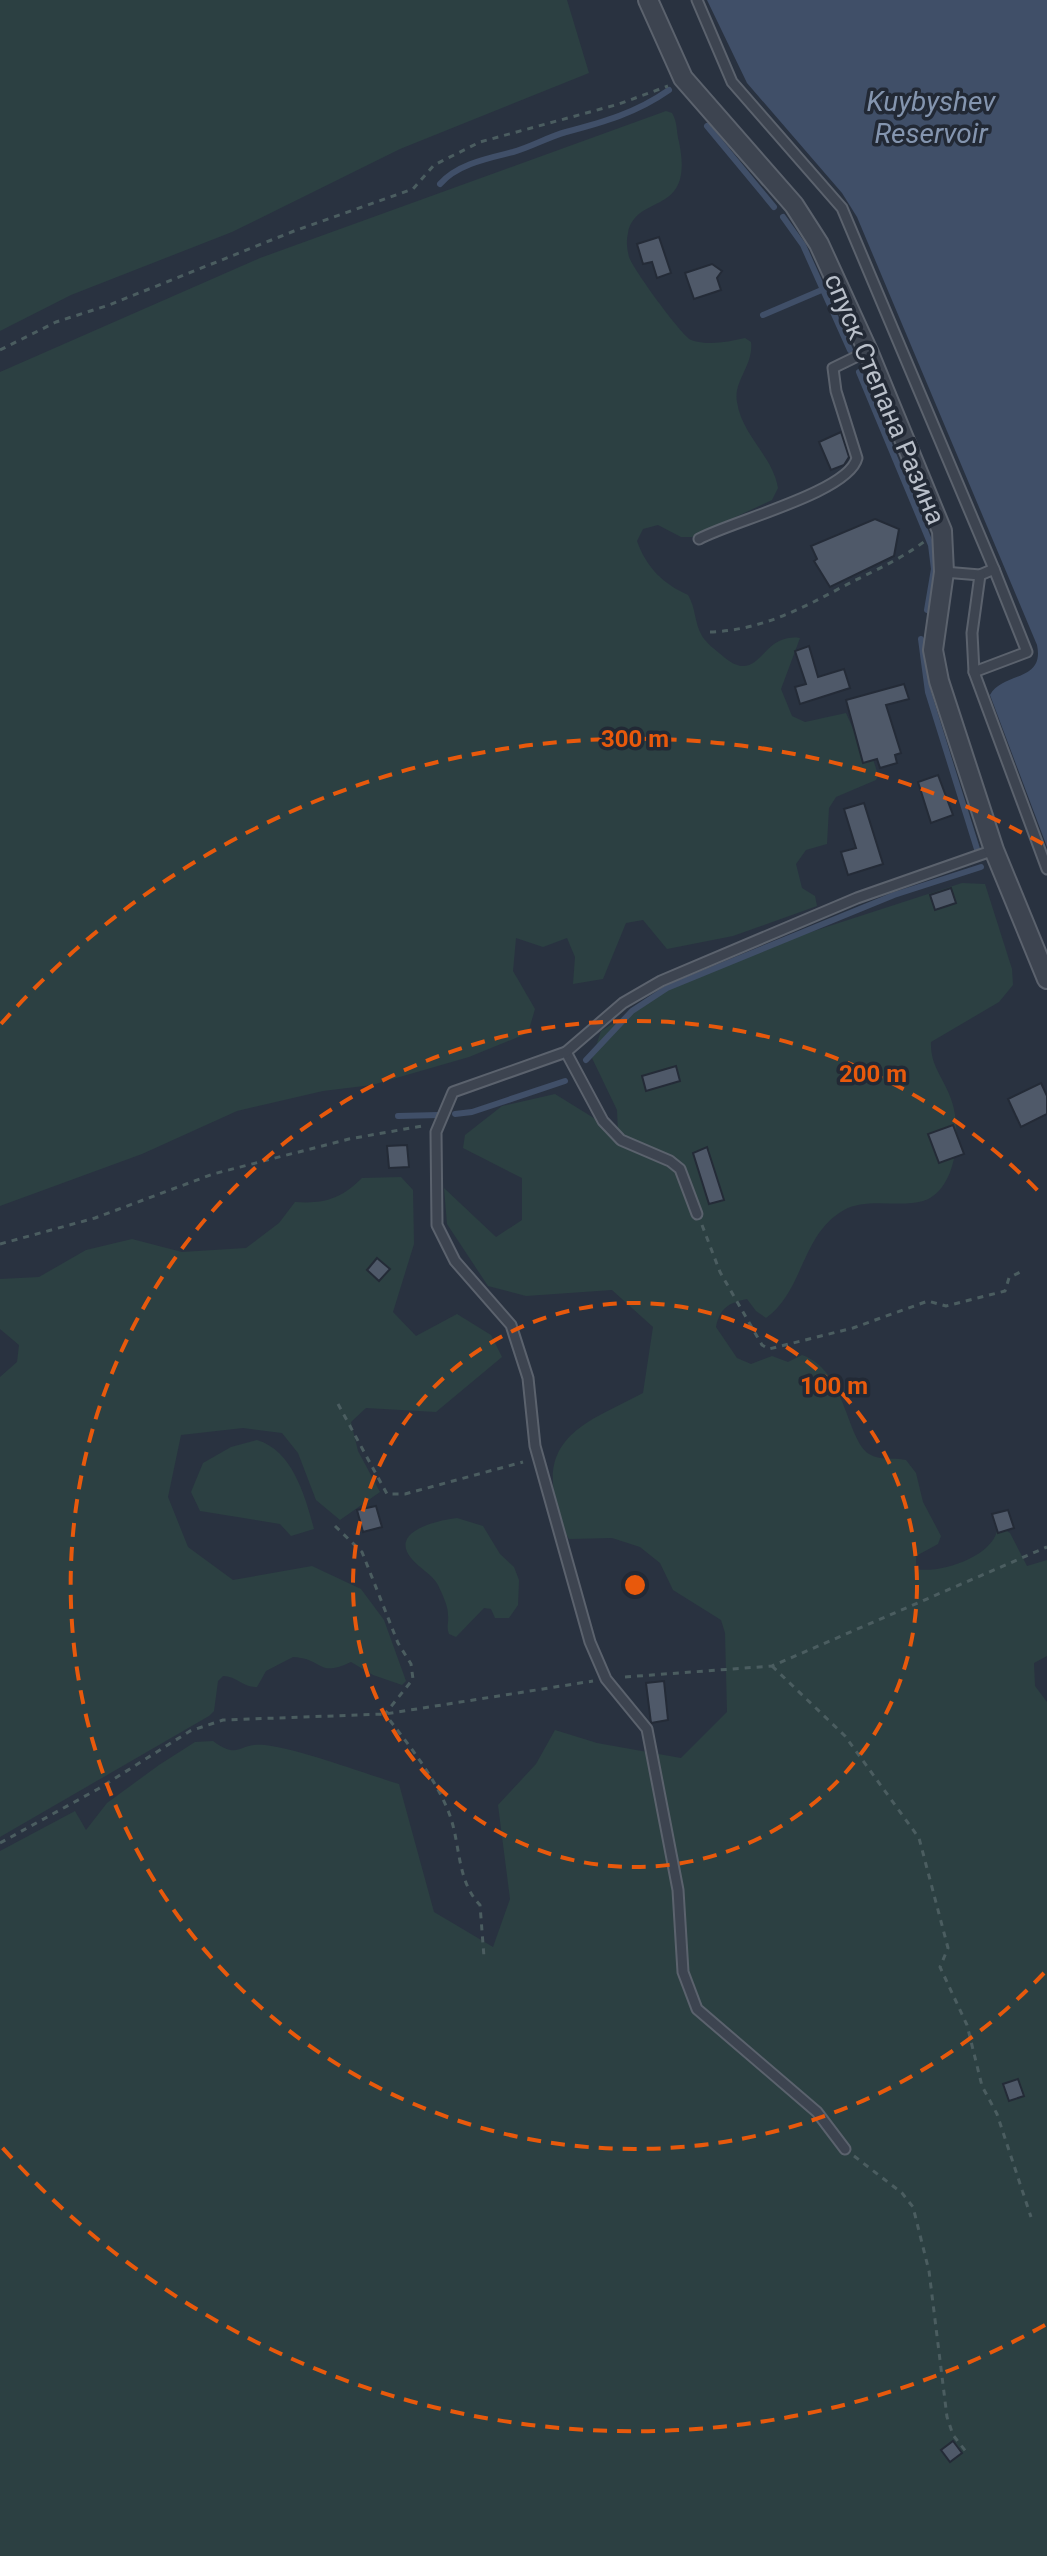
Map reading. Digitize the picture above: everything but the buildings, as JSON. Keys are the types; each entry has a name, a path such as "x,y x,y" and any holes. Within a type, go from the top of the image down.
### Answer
{"street":[{"name":"спуск Степана Разина","path":"648,0 683,78 794,205 819,244 868,351 942,531 944,572 933,650 939,681 994,850 1047,979"}],"lane":[{"path":"697,0 732,82 842,208 994,569 1027,652 974,672"},
{"path":"699,539 777,509 843,478 855,466 857,458 836,391 833,368 868,351"},
{"path":"944,572 980,575 994,569"},
{"path":"980,575 972,633 974,672 1047,869"},
{"path":"845,2149 817,2112 697,2009 683,1972 678,1890 647,1729 606,1679 590,1642 539,1458 528,1378 511,1325 455,1261 437,1225 438,1128 453,1092 566,1052 623,1003 661,981 857,898 994,850"},
{"path":"566,1052 603,1121 621,1140 670,1161 680,1169 697,1214"}],"path":[{"path":"0,350 56,322 109,305 294,231 413,189 434,165 480,142 633,100 660,91 683,78"},
{"path":"710,632 737,631 789,616 881,570 942,531"},
{"path":"0,1244 95,1218 227,1170 412,1125 438,1128"},
{"path":"697,1214 720,1272 762,1345 769,1349 853,1328 928,1301 946,1306 1005,1291 1009,1278 1022,1271"},
{"path":"338,1404 387,1494 405,1494 539,1458"},
{"path":"335,1526 362,1552 413,1672 413,1679 385,1714"},
{"path":"0,1843 98,1789 190,1731 223,1720 385,1714 606,1679 772,1666 1047,1547"},
{"path":"772,1666 845,1736 919,1838 948,1948 940,1967 967,2025 982,2086 997,2114 1031,2217"},
{"path":"385,1714 423,1767 449,1813 467,1891 480,1905 484,1957"},
{"path":"845,2149 902,2193 913,2207 929,2271 947,2417 953,2435 967,2453"}],"green space":[{"path":"0,0 567,0 589,73 400,149 232,232 71,295 0,331"},
{"path":"666,111 672,113 676,124 682,166 679,183 672,193 633,220 627,239 629,257 658,301 691,340 711,343 745,338 751,342 750,358 738,387 737,402 745,425 770,466 778,488 772,500 693,537 681,537 658,525 643,529 637,541 656,574 688,595 702,636 725,658 746,666 776,643 787,638 800,638 781,689 792,716 805,722 846,713 855,733 868,743 878,775 876,780 836,797 829,808 827,844 806,850 796,864 802,888 815,896 817,906 733,936 667,949 643,920 626,923 603,979 573,984 575,957 567,938 543,947 516,938 513,971 535,1009 528,1033 469,1057 372,1085 323,1091 237,1111 142,1154 0,1206 0,372 260,258"},
{"path":"962,883 985,884 1012,969 1013,985 999,1002 931,1042 935,1065 951,1099 956,1126 954,1157 944,1185 935,1195 923,1201 863,1204 844,1210 819,1233 788,1293 766,1318 747,1299 726,1307 716,1327 737,1358 751,1364 772,1356 788,1362 802,1355 817,1363 836,1389 861,1446 873,1456 906,1460 916,1473 923,1502 941,1536 938,1544 916,1556 916,1569 938,1569 963,1562 985,1549 997,1531 1004,1529 1010,1533 1027,1566 1047,1560 1047,1656 1034,1663 1035,1686 1047,1702 1047,2556 0,2556 0,1851 75,1811 86,1830 107,1803 195,1742 213,1741 229,1750 265,1745 313,1756 399,1784 434,1912 493,1947 510,1899 498,1805 536,1764 555,1730 597,1743 681,1758 727,1712 725,1633 721,1620 673,1590 660,1563 640,1547 612,1538 569,1539 561,1524 555,1497 553,1475 556,1457 576,1430 643,1393 653,1327 612,1290 526,1296 488,1286 447,1224 444,1188 496,1237 522,1220 522,1178 463,1148 465,1135 502,1106 555,1094 618,1133 617,1110 592,1058 601,1031 673,986 777,943"},
{"path":"401,1177 413,1190 414,1244 393,1312 416,1336 457,1314 491,1335 502,1357 436,1412 366,1408 351,1422 358,1451 380,1492 340,1520 316,1500 298,1453 282,1433 243,1428 181,1435 168,1497 188,1547 233,1580 312,1566 361,1589 384,1620 406,1681 402,1685 373,1675 351,1662 326,1668 293,1657 266,1671 257,1687 223,1676 218,1681 214,1711 209,1716 0,1837 0,1377 17,1362 19,1345 0,1329 0,1279 39,1277 86,1250 132,1239 182,1252 246,1248 279,1223 295,1202 332,1199 362,1178"},
{"path":"257,1440 280,1454 296,1476 314,1529 291,1536 280,1524 200,1511 191,1492 203,1463 231,1447"},
{"path":"457,1518 483,1526 500,1554 514,1567 519,1580 518,1605 509,1618 495,1618 491,1609 484,1608 456,1637 449,1634 447,1607 438,1585 411,1558 406,1541 411,1534 429,1524"}],"water":[{"name":"Kuybyshev Reservoir","path":"707,0 1047,0 1047,847 990,695 996,688 1035,665 1037,645 857,217 842,193 747,83"}],"waterway":[{"path":"440,184 464,167 619,116 669,90"},
{"path":"707,126 774,207"},
{"path":"783,217 803,245 850,350"},
{"path":"763,315 824,289"},
{"path":"859,372 931,545 934,569 927,610"},
{"path":"921,639 928,692 977,849"},
{"path":"586,1060 632,1011 667,988 894,895 981,867"},
{"path":"455,1114 472,1112 565,1081"},
{"path":"398,1116 439,1115"}]}
